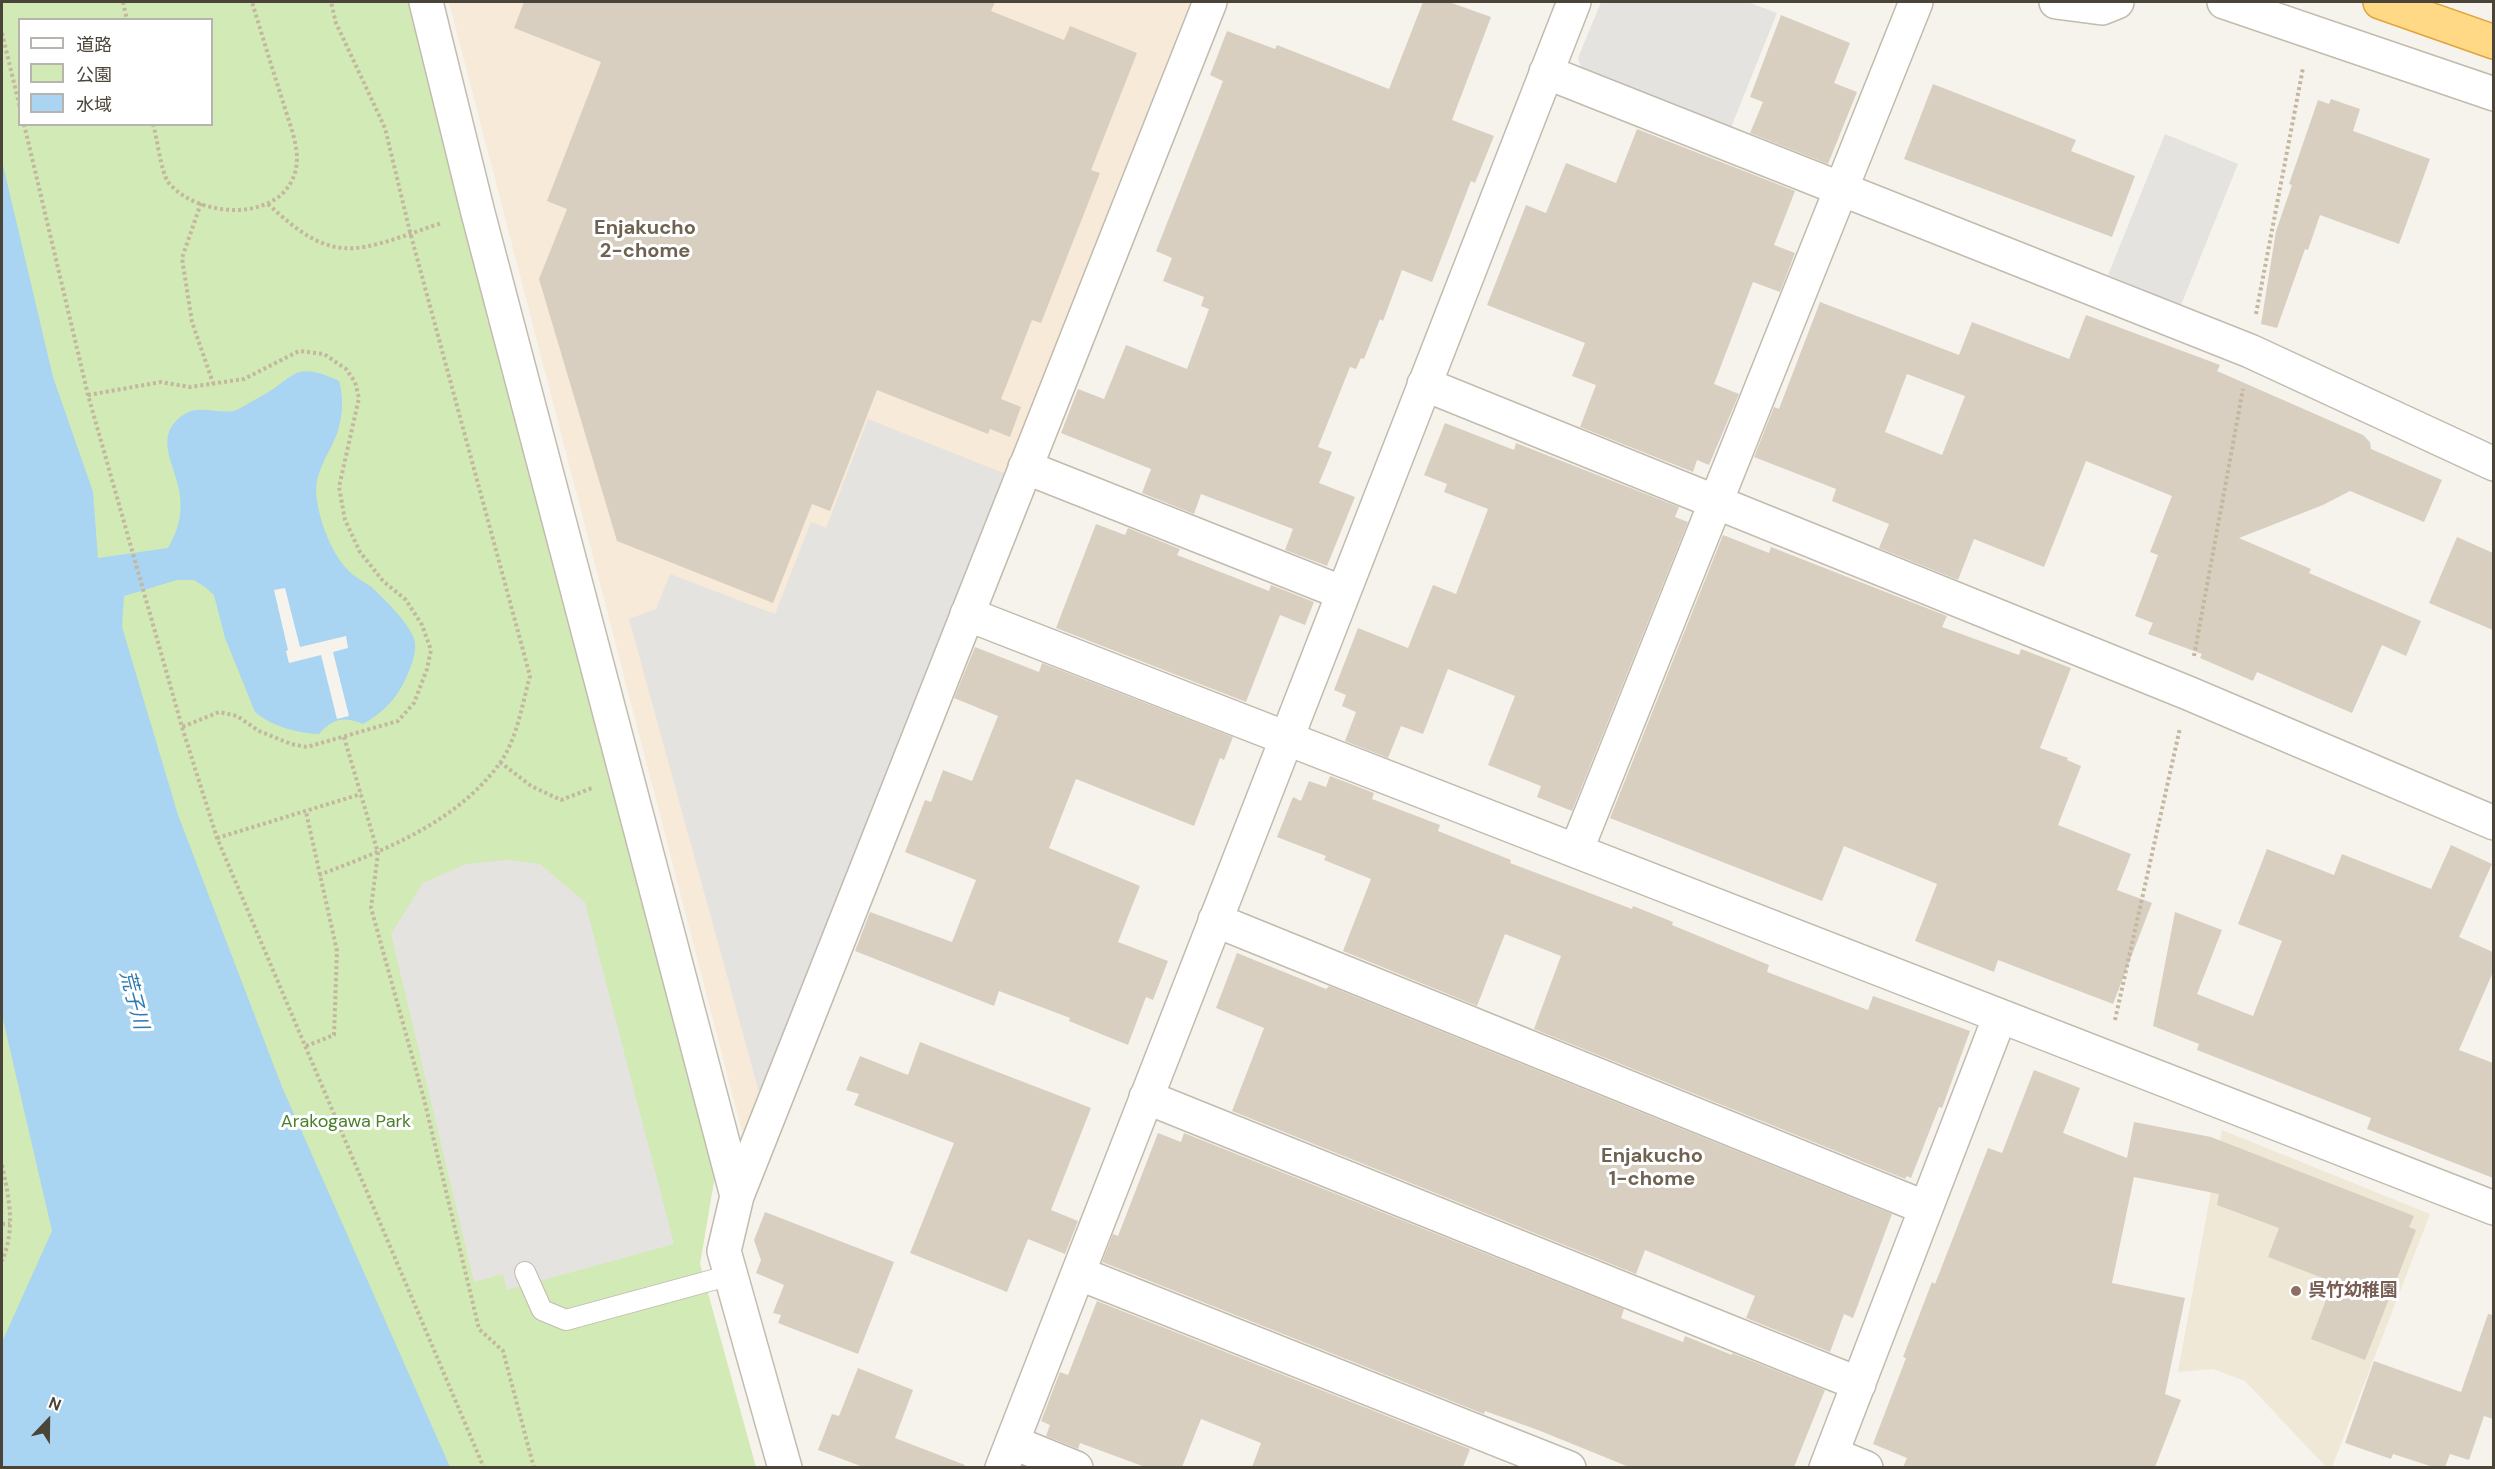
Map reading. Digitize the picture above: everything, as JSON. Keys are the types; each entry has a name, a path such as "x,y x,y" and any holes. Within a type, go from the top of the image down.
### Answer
{"highway":[{"path":"2380,2 2493,42"}],"street":[{"path":"426,2 478,213 737,1196"},
{"path":"784,1467 724,1251 737,1196 1210,2"},
{"path":"1076,1467 1007,1454 1574,2"},
{"path":"1576,850 1916,2"},
{"path":"2056,2 2102,8 2117,2"},
{"path":"2224,2 2493,94"},
{"path":"1546,72 2250,351 2493,464"},
{"path":"1424,384 2188,693 2493,823"},
{"path":"1025,467 1343,593"},
{"path":"967,614 2493,1208"},
{"path":"1215,920 1926,1208"},
{"path":"1866,1467 1829,1461 2000,1016"},
{"path":"1146,1096 1859,1384"},
{"path":"1078,1273 1569,1467"}],"lane":[{"path":"525,1272 542,1311 566,1320 731,1275"}],"path":[{"path":"123,2 127,18"},
{"path":"153,126 167,181 191,199 245,212 268,204 292,182 297,159 290,124 252,2"},
{"path":"319,875 378,853 431,826 465,800 501,762 517,726 530,676 410,232 385,128 336,23 332,2"},
{"path":"2107,1057 2188,693 2310,32"},
{"path":"2,33 18,100"},
{"path":"24,126 88,395 182,727 217,838 484,1467"},
{"path":"201,202 182,258 192,322 213,383"},
{"path":"268,204 294,227 316,240 343,248 373,244 478,213"},
{"path":"88,395 161,382 190,387 244,379 299,351 324,354 345,369 356,382 359,398 339,487 345,520 360,552 384,581 406,600 422,625 431,650 427,669 414,703 398,722 307,747 291,744 259,731 237,716 219,712 182,727"},
{"path":"344,737 378,853 371,908 424,1099 479,1329 503,1351 534,1467"},
{"path":"501,762 531,786 561,800 626,777"},
{"path":"217,838 361,794"},
{"path":"306,812 337,951 333,1035 306,1046"},
{"path":"2,1165 11,1210 8,1246 2,1261"},
{"path":"2,1224 10,1224"}],"shaded area":[{"path":"449,2 1197,2 756,1126 742,1131"},
{"path":"1601,2 1748,2 1777,13 1730,130 1582,70 1578,58"},
{"path":"2165,134 2238,164 2181,305 2108,275"},
{"path":"868,419 1011,476 762,1103 629,619 656,609 670,574 775,614 811,522 826,528"},
{"path":"508,860 540,864 585,902 674,1244 507,1290 503,1274 474,1282 391,934 423,883 466,864"},
{"name":"呉竹幼稚園","path":"2222,1130 2430,1214 2332,1467 2326,1467 2245,1381 2213,1369 2178,1372"}],"green space":[{"name":"Arakogawa Park","path":"2,2 412,2 715,1176 700,1264 756,1467 2,1468"}],"water":[{"name":"荒子川","path":"2,161 53,377 93,492 98,558 168,548 178,523 180,496 167,443 174,424 183,415 195,410 227,412 236,410 302,372 311,372 339,381 342,396 340,420 336,436 318,478 317,500 326,533 341,562 389,604 413,637 415,647 413,661 402,686 393,699 383,710 363,724 344,719 339,720 319,734 302,732 270,722 255,712 225,638 214,595 194,580 177,580 124,596 122,627 178,815 282,1087 450,1467 2,1467 2,1342 52,1231 2,1015"}],"pier":[{"path":"285,588 300,647 346,636 348,648 333,652 349,716 337,719 321,655 289,663 274,590"}],"building":[{"path":"524,2 995,2 991,11 1064,40 1070,26 1137,53 1091,170 1100,173 1041,323 1032,320 1001,399 1021,407 1010,437 990,429 988,434 877,390 830,511 812,504 773,603 617,541 539,279 567,209 547,201 601,62 514,28"},
{"path":"1423,2 1449,2 1491,17 1452,120 1494,136 1475,183 1471,181 1432,282 1402,270 1383,321 1380,319 1364,359 1361,358 1356,369 1350,367 1318,447 1332,452 1319,483 1355,497 1327,566 1285,550 1293,529 1201,494 1194,514 1142,493 1151,469 1061,433 1078,389 1104,399 1126,345 1187,369 1209,309 1201,306 1204,297 1163,281 1172,258 1156,251 1223,81 1210,75 1227,31 1275,49 1277,45 1389,89"},
{"path":"1781,15 1850,43 1834,83 1857,92 1828,164 1750,133 1763,102 1750,97"},
{"path":"1933,84 2076,140 2071,151 2135,176 2112,237 1904,159"},
{"path":"2331,99 2360,109 2353,131 2430,159 2399,244 2320,215 2308,250 2305,249 2277,328 2261,324 2276,231 2292,185 2289,184 2318,100 2329,104"},
{"path":"1637,129 1795,191 1774,245 1795,253 1780,292 1753,282 1714,384 1739,394 1709,465 1697,460 1693,472 1580,427 1596,385 1572,376 1585,343 1487,305 1526,205 1546,213 1566,163 1616,183"},
{"path":"1820,302 1959,355 1972,322 2069,359 2086,315 2220,365 2217,371 2363,435 2370,442 2371,449 2442,480 2424,522 2350,491 2323,505 2239,538 2311,569 2309,573 2421,621 2406,656 2382,645 2352,713 2257,672 2253,681 2200,658 2202,654 2148,634 2153,623 2135,616 2158,555 2150,552 2172,496 2086,461 2044,567 1974,539 1958,580 1879,548 1889,524 1832,501 1836,489 1754,457 1774,407 1779,409","holes":["1907,374 1965,396 1942,455 1885,432"]},
{"path":"1445,423 1514,450 1516,443 1679,507 1675,517 1688,522 1572,811 1537,797 1541,786 1488,765 1515,696 1448,669 1423,734 1401,726 1388,758 1345,741 1356,712 1342,706 1346,695 1334,690 1358,628 1408,648 1433,585 1456,594 1488,509 1444,492 1447,484 1424,475"},
{"path":"1096,524 1125,535 1128,528 1180,549 1177,555 1269,591 1271,585 1314,602 1305,625 1280,615 1246,702 1056,628"},
{"path":"1723,535 1769,553 1771,547 1947,616 1942,627 2019,655 2021,649 2071,668 2040,748 2068,758 2067,760 2081,766 2058,825 2131,854 2117,890 2152,903 2113,1004 1998,960 1994,972 1915,941 1937,884 1844,846 1822,901 1610,818"},
{"path":"2457,537 2493,553 2493,630 2429,603"},
{"path":"975,647 1039,672 1042,663 1233,737 1224,760 1220,758 1194,826 1076,779 1049,848 1140,886 1118,942 1168,961 1153,1000 1146,997 1128,1045 1069,1021 1070,1018 999,991 994,1006 855,951 870,912 952,942 976,880 905,852 925,800 931,802 943,770 972,781 998,716 954,698"},
{"path":"1330,776 1374,793 1372,799 1440,825 1438,831 1511,860 1510,863 1632,909 1633,906 1673,922 1672,925 1769,965 1767,972 1868,1010 1873,996 1970,1031 1942,1108 1939,1107 1911,1178 1907,1176 1905,1179 1534,1029 1561,956 1505,934 1477,1006 1343,951 1371,879 1324,860 1326,856 1277,837 1293,797 1301,801 1309,781 1326,787"},
{"path":"2451,845 2492,864 2459,937 2493,952 2493,972 2459,1050 2493,1063 2493,1178 2367,1129 2371,1118 2197,1050 2199,1044 2153,1026 2175,912 2222,930 2197,994 2253,1016 2282,941 2238,924 2267,849 2334,875 2342,854 2431,889"},
{"path":"1237,953 1326,989 1329,986 1892,1214 1853,1318 1844,1314 1830,1352 1746,1318 1755,1296 1645,1250 1636,1274 1232,1111 1264,1028 1216,1008"},
{"path":"920,1042 1091,1108 1051,1210 1078,1221 1065,1254 1028,1239 1007,1292 910,1253 954,1143 854,1105 859,1094 846,1090 860,1056 908,1075"},
{"path":"2034,1070 2080,1088 2063,1133 2127,1158 2134,1122 2211,1137 2414,1216 2409,1227 2416,1230 2365,1360 2311,1339 2333,1282 2268,1257 2279,1228 2217,1205 2219,1194 2134,1177 2112,1283 2185,1298 2165,1394 2181,1400 2155,1467 1903,1467 1907,1458 1873,1444 1932,1282 1935,1284 1988,1148 2002,1153"},
{"path":"1158,1133 1181,1142 1184,1133 1624,1309 1621,1318 1683,1342 1685,1336 1825,1390 1794,1467 1629,1467 1538,1430 1485,1411 1484,1414 1102,1262 1113,1234 1118,1236"},
{"path":"765,1212 894,1262 858,1354 778,1323 781,1315 773,1313 784,1285 756,1273 761,1260 754,1240"},
{"path":"1097,1301 1470,1449 1463,1467 1252,1467 1261,1443 1201,1419 1182,1467 1145,1467 1080,1443 1078,1449 1046,1436 1050,1425 1041,1421 1060,1372 1068,1375"},
{"path":"2488,1314 2493,1315 2493,1419 2484,1416 2469,1460 2450,1454 2445,1467 2433,1467 2393,1454 2391,1459 2345,1443 2374,1361 2461,1392"},
{"path":"858,1368 913,1390 895,1438 965,1465 964,1467 863,1467 818,1450 832,1414 839,1416"}],"place":[{"name":"呉竹幼稚園","path":"2296,1291"}],"district":[{"name":"Enjakucho 2-chome","path":"645,240"},
{"name":"Enjakucho 1-chome","path":"1652,1168"}]}
